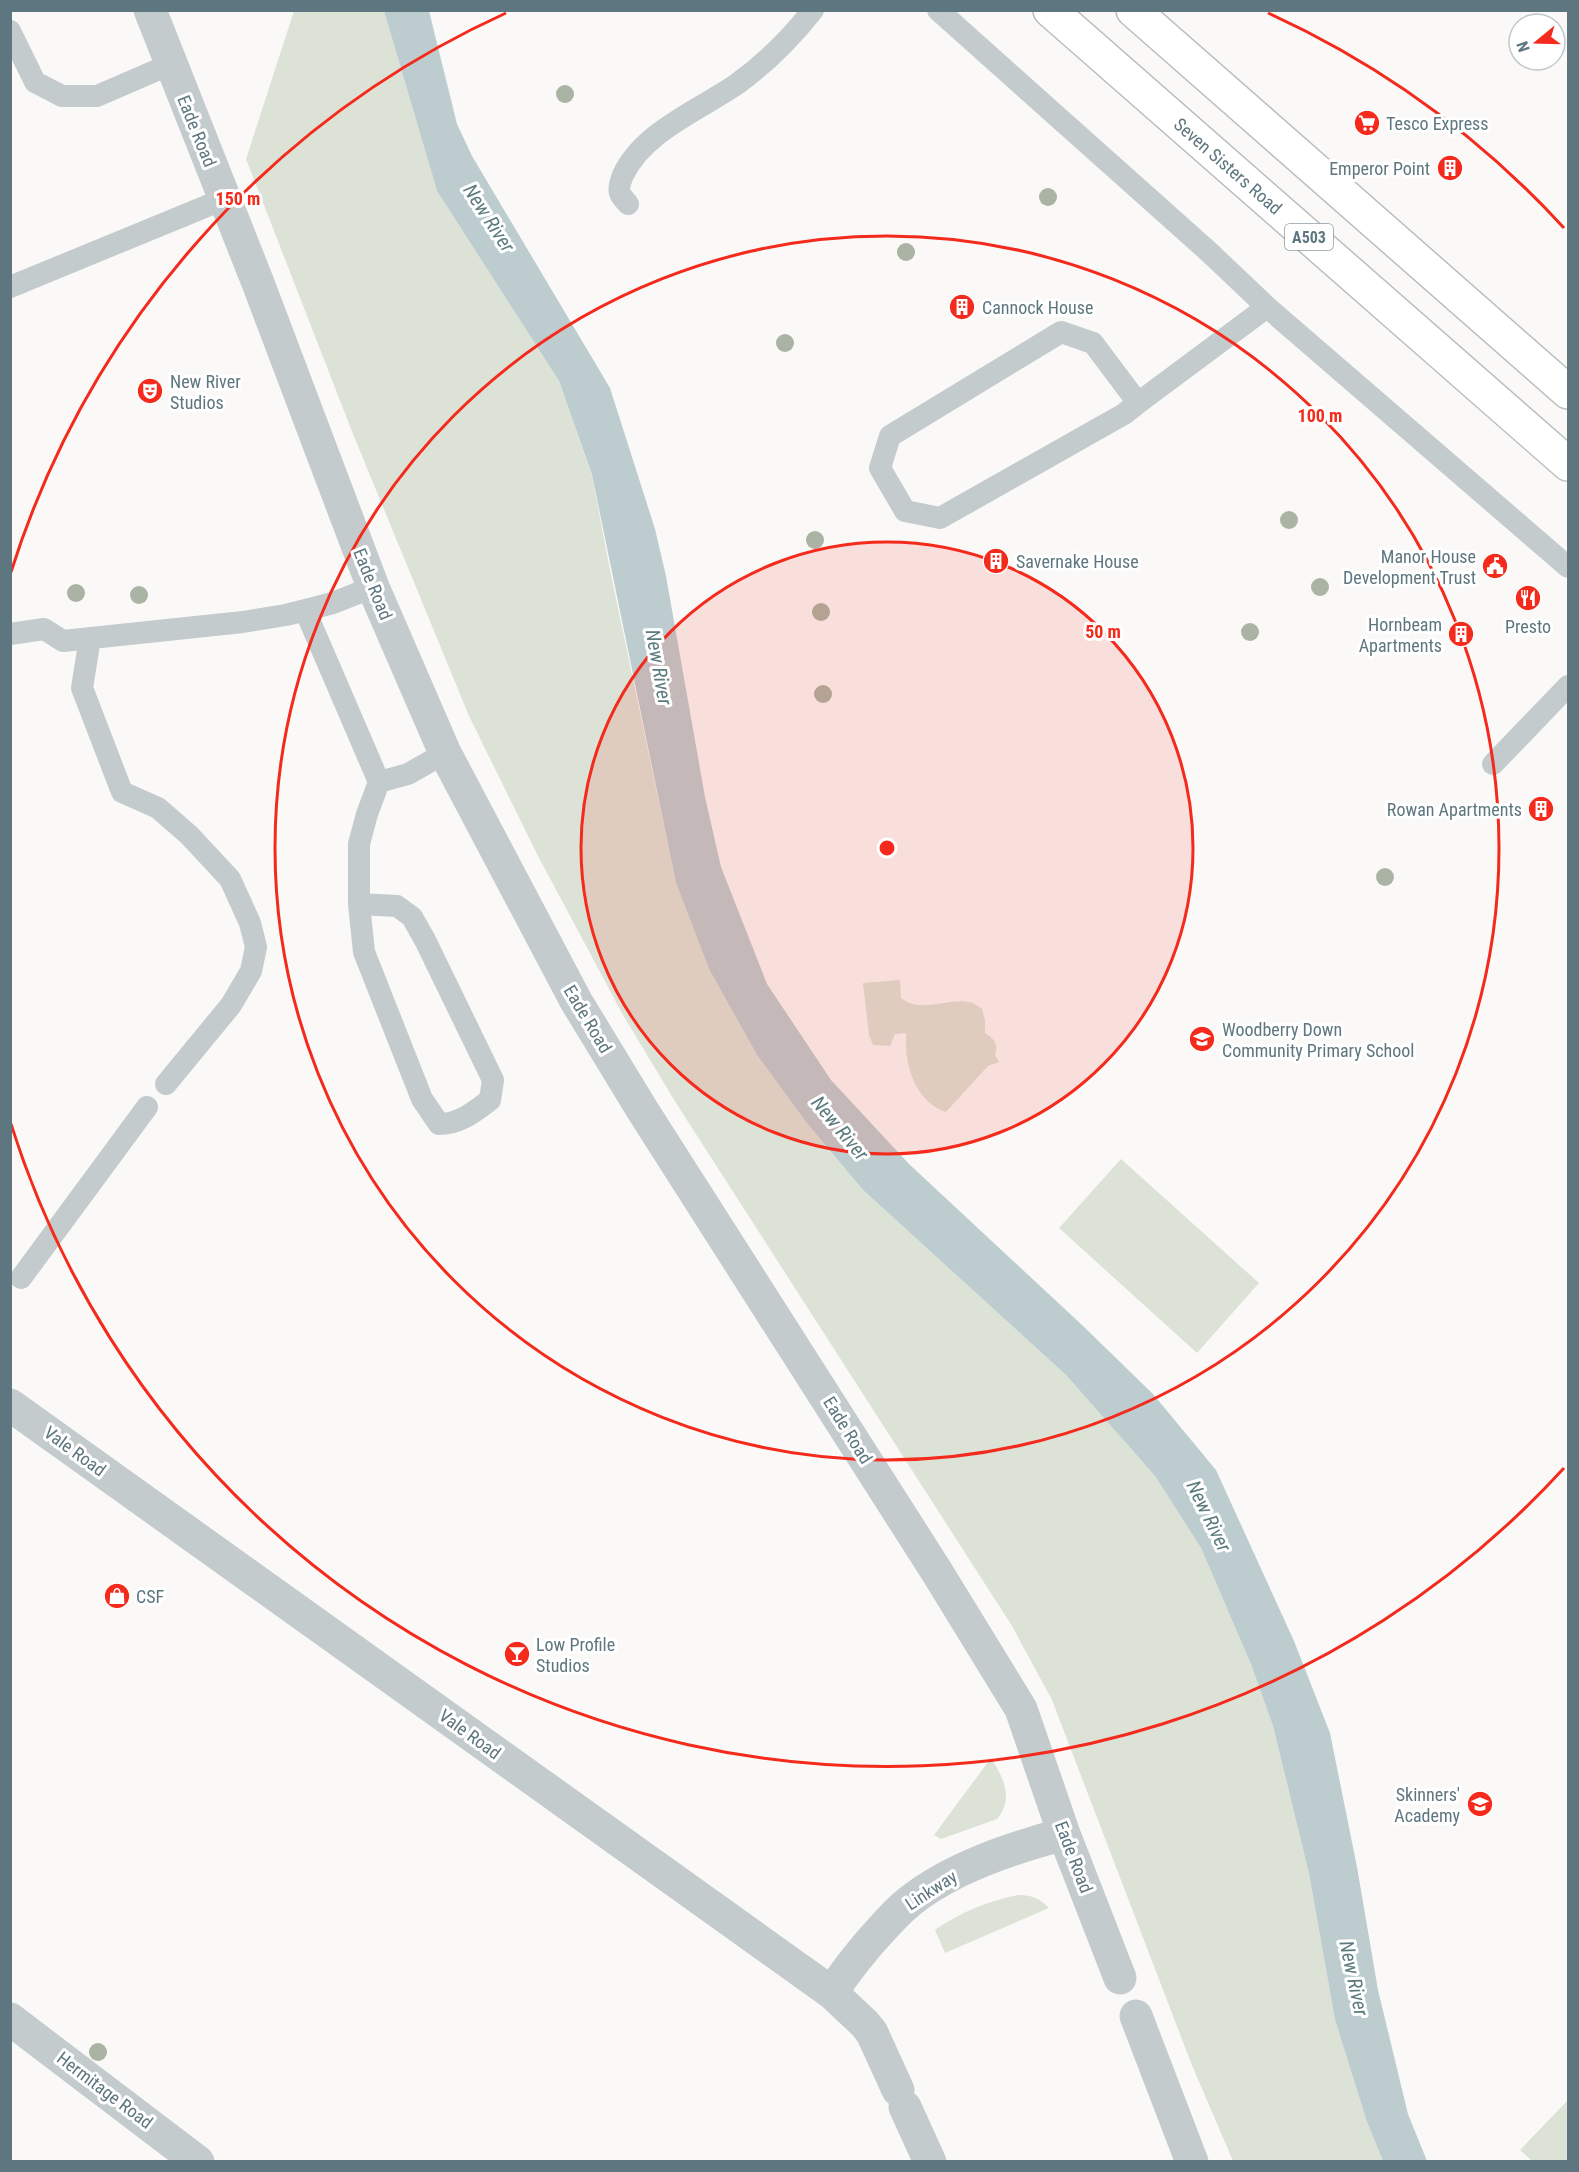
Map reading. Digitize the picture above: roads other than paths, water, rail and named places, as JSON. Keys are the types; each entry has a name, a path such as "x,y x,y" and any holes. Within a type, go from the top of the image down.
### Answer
{"highway":[{"name":"Seven Sisters Road","path":"1050,10 1569,464"},
{"path":"1133,10 1569,392"}],"street":[{"name":"Eade Road","path":"150,10 258,283 373,587 445,753 582,1011 643,1111 937,1572 1021,1709 1064,1834 1120,1978"},
{"name":"Vale Road","path":"10,1405 832,1994 872,2033 930,2162"},
{"name":"Linkway","path":"832,1994 844,1973 894,1915 928,1888 956,1872 1064,1834"},
{"path":"1137,2016 1192,2162"},
{"name":"Hermitage Road","path":"10,2019 186,2158"}],"lane":[{"path":"628,204 619,192 620,182 627,166 637,153 673,123 736,84 768,59 795,33 813,10"},
{"path":"938,10 1209,252 1267,307 1569,567"},
{"path":"10,31 35,82 62,96 97,96 171,64"},
{"path":"10,287 224,199"},
{"path":"1138,404 1093,343 1061,332 890,436 880,468 905,511 940,518 1124,414 1138,404 1267,307"},
{"path":"10,634 44,629 63,641 243,622 333,603 373,587"},
{"path":"305,610 379,782 359,844 359,904 364,951 423,1099 439,1124 450,1124 471,1114 490,1100 493,1080 412,917 397,906 359,904"},
{"path":"90,638 82,688 122,792 158,808 189,835 230,879 250,923 256,947 251,971 231,1005 166,1084"},
{"path":"1493,764 1569,686"},
{"path":"379,782 408,774 445,753"},
{"path":"21,1278 147,1107"}],"water":[{"name":"New River","path":"384,11 429,11 457,124 472,156 610,388 655,529 666,576 705,797 721,867 767,984 831,1080 909,1164 1153,1394 1216,1470 1294,1641 1330,1733 1357,1867 1378,1990 1408,2114 1427,2161 1383,2161 1367,2122 1335,2020 1309,1874 1273,1726 1252,1667 1201,1548 1155,1476 1066,1375 863,1190 806,1122 757,1055 709,969 676,883 592,475 559,381 437,191"}],"place":[{"name":"Tesco Express","path":"1367,123"},
{"name":"Emperor Point","path":"1450,168"},
{"name":"Cannock House","path":"962,307"},
{"name":"New River Studios","path":"150,391"},
{"name":"Savernake House","path":"996,561"},
{"name":"Manor House Development Trust","path":"1495,566"},
{"name":"Presto","path":"1528,598"},
{"name":"Hornbeam Apartments","path":"1461,634"},
{"name":"Rowan Apartments","path":"1541,809"},
{"name":"Woodberry Down Community Primary School","path":"1202,1039"},
{"name":"CSF","path":"117,1596"},
{"name":"Low Profile Studios","path":"517,1654"},
{"name":"Skinners' Academy","path":"1480,1804"}]}
